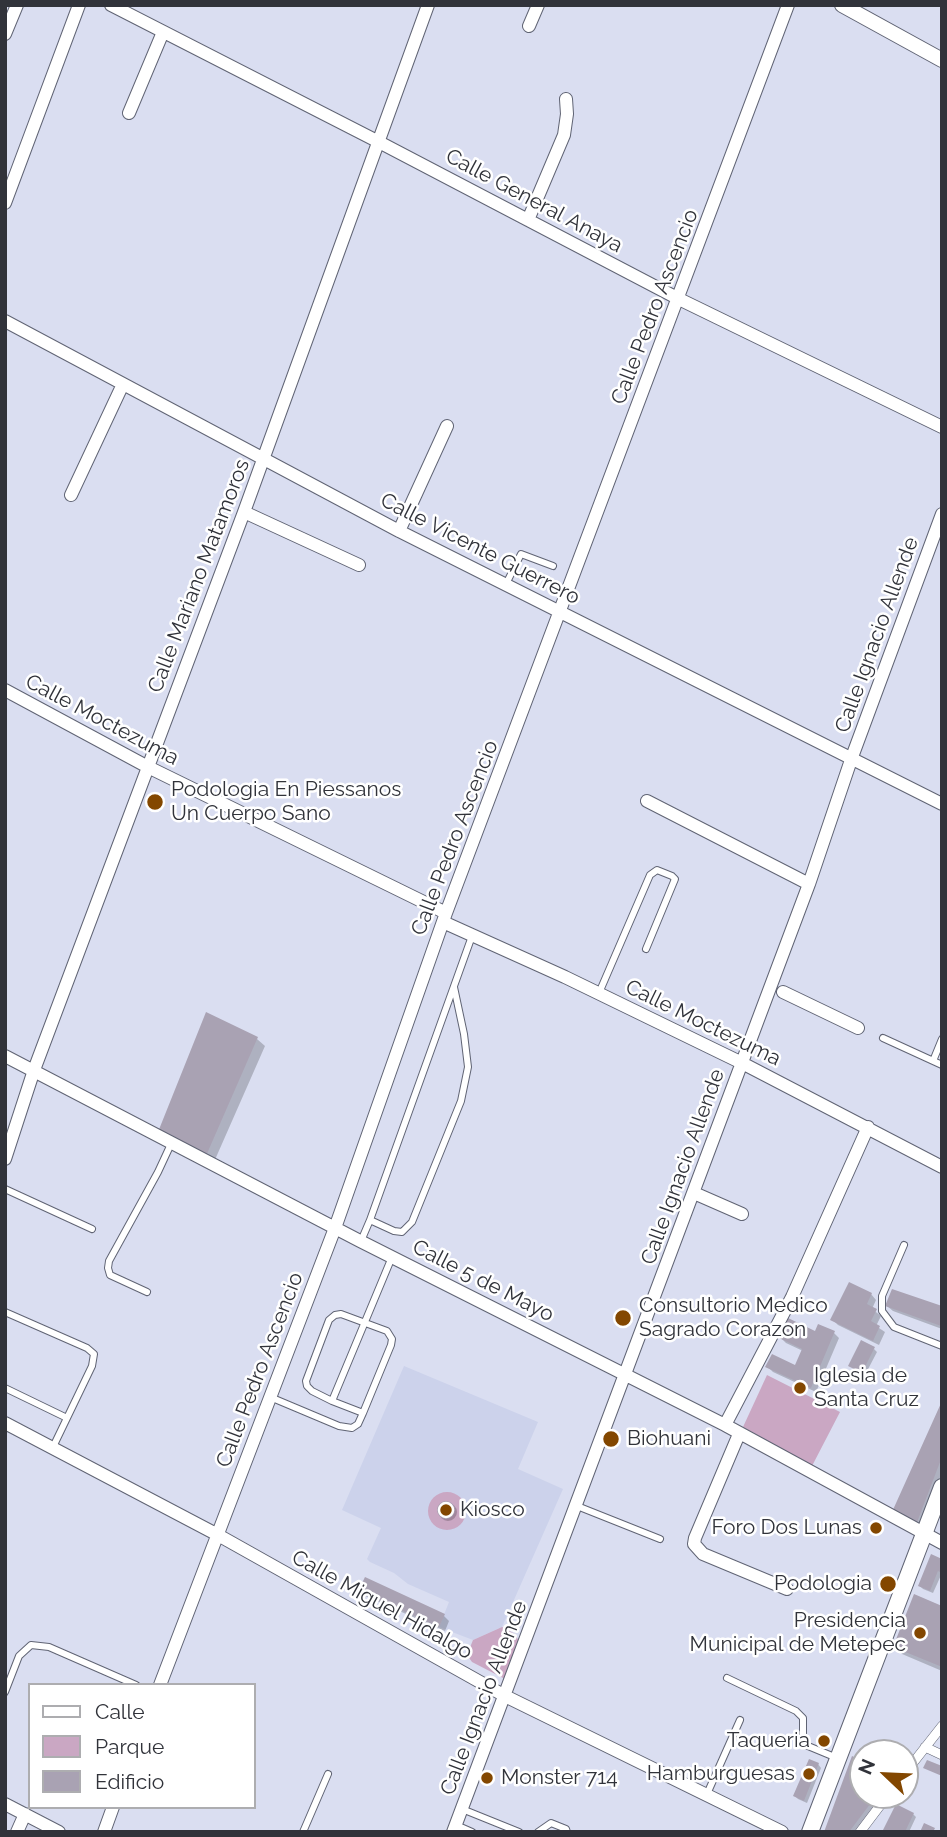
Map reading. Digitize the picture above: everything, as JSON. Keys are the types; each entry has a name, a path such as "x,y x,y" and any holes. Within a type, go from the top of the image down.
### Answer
{"main road":[{"path":"810,1832 942,1488"}],"street":[{"path":"5,34 17,5"},
{"path":"5,203 79,5"},
{"name":"Calle General Anaya","path":"111,5 679,299 942,427"},
{"name":"Calle Mariano Matamoros","path":"5,1159 34,1070 264,458 428,5"},
{"path":"530,26 538,5"},
{"name":"Calle Pedro Ascencio","path":"161,1683 335,1228 444,917 788,5"},
{"path":"842,5 942,60"},
{"path":"129,113 163,32"},
{"path":"528,220 564,135 566,99"},
{"name":"Calle Vicente Guerrero","path":"5,321 399,531 942,804"},
{"path":"71,495 123,384"},
{"path":"399,531 447,426"},
{"path":"244,512 359,565"},
{"name":"Calle Ignacio Allende","path":"455,1828 742,1063 777,989 852,757 942,513"},
{"name":"Calle Moctezuma","path":"5,690 148,767 444,917 472,936 599,993 742,1063 942,1167"},
{"path":"648,801 809,884"},
{"path":"777,989 858,1028"},
{"name":"Calle 5 de Mayo","path":"5,1056 360,1241 725,1425 942,1543"},
{"path":"725,1425 792,1297 868,1127"},
{"path":"694,1193 742,1214"},
{"name":"Calle Miguel Hidalgo","path":"5,1423 218,1535 505,1696 782,1832"},
{"path":"739,1434 694,1545 703,1554 787,1589"},
{"path":"919,1755 942,1726"},
{"path":"925,1747 942,1755"},
{"path":"5,1804 59,1832"},
{"path":"104,1832 112,1809"},
{"path":"860,1832 877,1809"},
{"path":"17,1832 25,1814"}],"lane":[{"path":"506,584 522,554 553,566"},
{"path":"599,993 650,875 657,870 675,879 646,949"},
{"path":"360,1241 370,1220 472,936"},
{"path":"370,1220 402,1232 408,1228 461,1101 468,1068 454,988"},
{"path":"883,1038 942,1065"},
{"path":"933,1062 942,1040"},
{"path":"147,1292 110,1275 109,1261 172,1144"},
{"path":"5,1189 92,1229"},
{"path":"904,1245 882,1296 881,1311 894,1327 942,1346"},
{"path":"332,1401 392,1257"},
{"path":"5,1312 87,1348 94,1354 92,1366 53,1447"},
{"path":"271,1397 346,1428 358,1424 363,1413 392,1339 387,1331 341,1314 330,1320 306,1381 312,1391 363,1413"},
{"path":"5,1388 67,1418"},
{"path":"577,1506 660,1539"},
{"path":"5,1692 19,1656 31,1645 49,1647 131,1683"},
{"path":"727,1678 796,1710 803,1718 803,1740 808,1746 838,1758"},
{"path":"707,1794 740,1720"},
{"path":"303,1832 328,1774"},
{"path":"462,1809 519,1832"},
{"path":"538,1832 551,1823 566,1829 567,1832"},
{"path":"455,1828 472,1832"}],"shaded area":[{"path":"404,1366 538,1422 518,1469 563,1489 502,1627 473,1640 439,1627 449,1602 408,1584 394,1573 370,1562 367,1559 381,1528 342,1510"}],"green space":[{"path":"767,1375 840,1412 812,1466 743,1427"},
{"path":"447,1492 460,1498 466,1511 460,1524 447,1530 434,1524 428,1511 434,1498"},
{"path":"502,1627 515,1634 520,1643 505,1679 472,1662 467,1655 473,1640"}],"building":[{"path":"206,1012 258,1037 206,1156 158,1132"},
{"path":"849,1282 872,1293 867,1304 877,1309 871,1321 880,1326 873,1341 830,1320"},
{"path":"892,1289 942,1306 941,1326 885,1306"},
{"path":"788,1318 815,1331 818,1324 835,1331 811,1388 765,1367 772,1354 795,1365 802,1349 779,1338"},
{"path":"861,1340 875,1347 862,1373 848,1366"},
{"path":"942,1401 942,1457 916,1525 892,1512"},
{"path":"446,1501 452,1504 455,1510 452,1516 446,1519 440,1516 437,1510 440,1504"},
{"path":"931,1554 942,1559 942,1573 938,1571 930,1591 918,1586"},
{"path":"365,1577 445,1614 439,1627 358,1591"},
{"name":"Presidencia Municipal de Metepec","path":"914,1594 942,1606 942,1667 893,1647"},
{"name":"Taqueria","path":"822,1733 831,1737 827,1748 818,1744"},
{"name":"Hamburguesas","path":"809,1759 819,1763 804,1801 793,1796"},
{"path":"927,1760 942,1766 942,1776 923,1768"},
{"path":"849,1764 849,1809 866,1809 849,1832 824,1832"},
{"path":"894,1809 906,1809 914,1813 905,1832 882,1832"},
{"path":"924,1823 935,1828 933,1832 920,1832"}],"place":[{"name":"Podologia En Piessanos Un Cuerpo Sano","path":"155,802"},
{"name":"Consultorio Medico Sagrado Corazon","path":"623,1318"},
{"name":"Iglesia de Santa Cruz","path":"800,1388"},
{"name":"Biohuani","path":"611,1439"},
{"name":"Kiosco","path":"446,1510"},
{"name":"Foro Dos Lunas","path":"876,1528"},
{"name":"Podologia","path":"888,1584"},
{"name":"Presidencia Municipal de Metepec","path":"920,1633"},
{"name":"Taqueria","path":"824,1741"},
{"name":"Hamburguesas","path":"809,1774"},
{"name":"Monster 714","path":"487,1778"}]}
